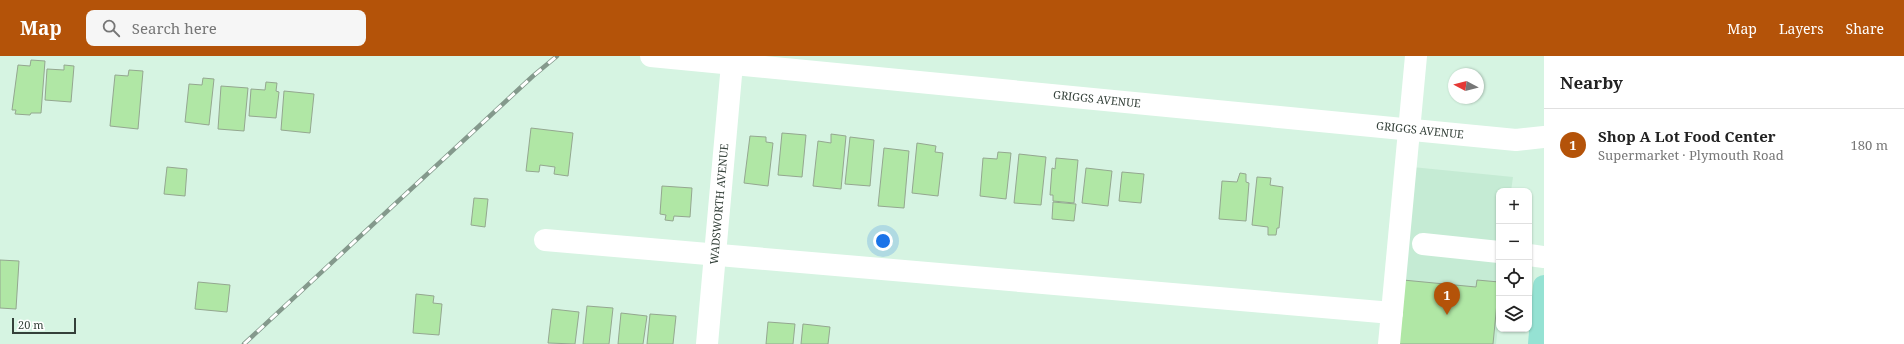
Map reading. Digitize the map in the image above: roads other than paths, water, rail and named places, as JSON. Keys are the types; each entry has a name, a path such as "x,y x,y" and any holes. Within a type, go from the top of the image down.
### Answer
{"main road":[{"path":"1539,344 1544,286"}],"street":[{"name":"GRIGGS AVENUE","path":"651,56 1523,140 1544,137"},
{"path":"1389,344 1416,56"},
{"name":"WADSWORTH AVENUE","path":"707,344 732,64"},
{"path":"545,240 1392,313"},
{"path":"1423,244 1496,252"},
{"path":"1532,256 1544,257"}],"railway":[{"path":"244,344 533,76 557,56"}],"place":[{"name":"Shop A Lot Food Center","path":"1447,315"}]}
